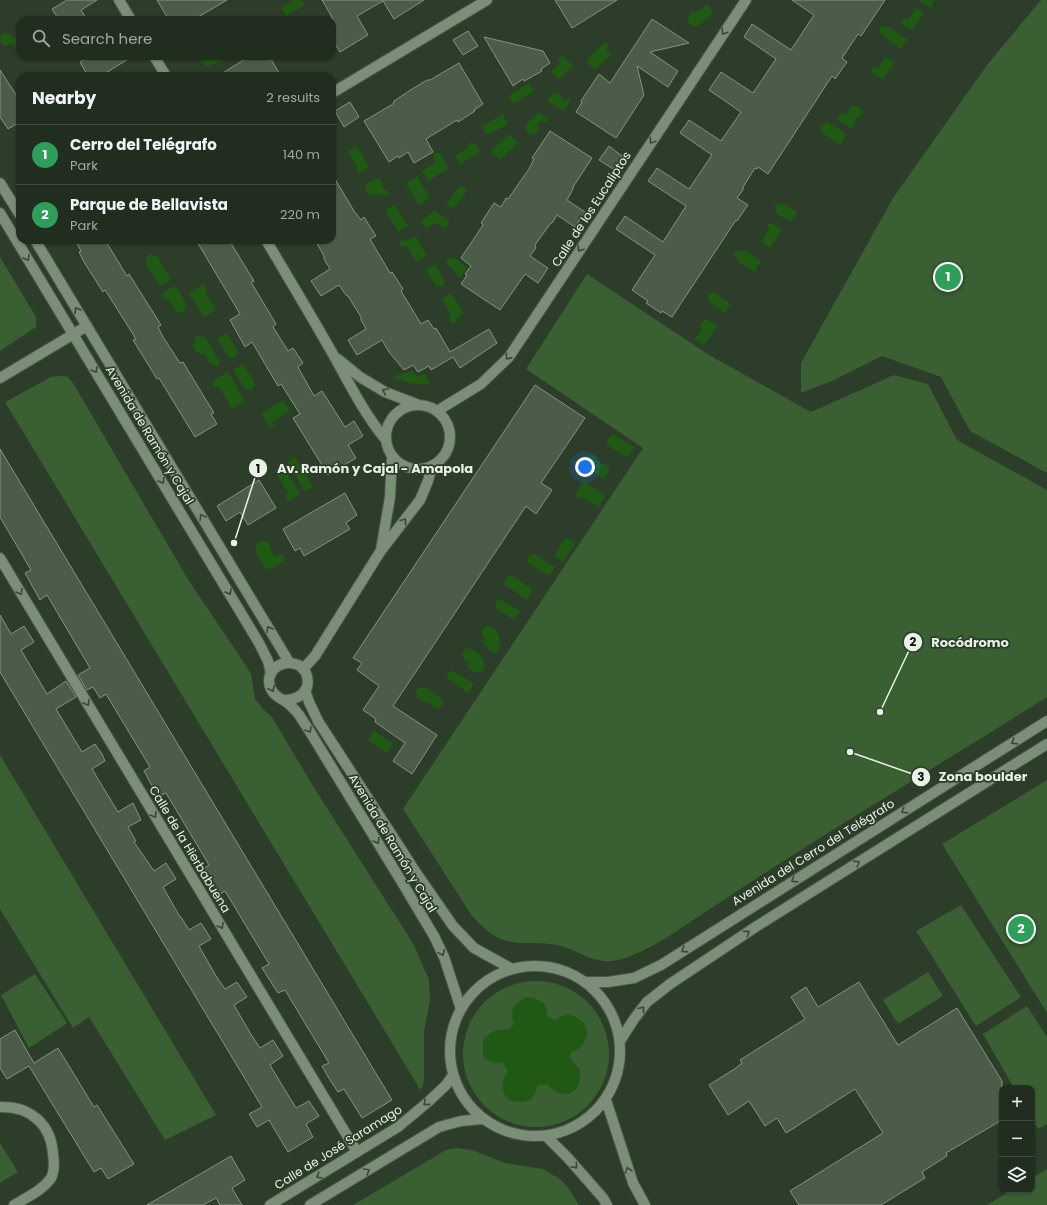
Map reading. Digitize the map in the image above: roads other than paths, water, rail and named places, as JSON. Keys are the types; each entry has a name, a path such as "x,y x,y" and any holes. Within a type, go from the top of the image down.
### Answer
{"street":[{"path":"119,0 129,16"},
{"path":"336,91 487,0"},
{"name":"Calle de los Eucaliptos","path":"437,411 481,384 509,357 746,0"},
{"path":"156,60 164,72"},
{"path":"0,182 16,209"},
{"name":"Avenida de Ramón y Cajal","path":"0,213 16,240"},
{"name":"Avenida de Ramón y Cajal","path":"19,244 259,643 268,661 271,674 269,680 270,687 273,693 278,698 284,700 296,711 307,727 434,936 444,957 461,1009"},
{"name":"Avenida de Ramón y Cajal","path":"37,244 289,662"},
{"path":"268,244 348,382 376,428 386,440"},
{"path":"0,378 87,326"},
{"path":"334,357 360,377 385,392 437,411 444,419 449,429 450,440 447,451 441,460 432,466 417,469 404,466 392,457 386,440 387,429 392,419 400,411 410,406 421,406"},
{"path":"380,552 390,498 392,457"},
{"path":"271,674 275,667 281,663 289,662 299,665 303,669 315,656 380,552 420,500 428,481 432,466"},
{"name":"Calle de la Hierbabuena","path":"0,558 357,1152"},
{"name":"Avenida de Ramón y Cajal","path":"303,669 307,675 308,683 305,690 318,721 415,871 453,926 474,948 512,969"},
{"path":"284,700 292,700 300,697 305,690"},
{"name":"Avenida del Cerro del Telégrafo","path":"585,982 608,982 634,978 661,965 1047,721"},
{"path":"620,1041 647,1002 670,984 757,926 1047,744"},
{"path":"531,966 550,967 568,973 585,982 603,999 614,1018 620,1041 620,1062 615,1081 606,1100 583,1122 548,1138 504,1131 482,1119 460,1092 453,1075 450,1042 461,1009 474,992 492,978 512,969 531,966"},
{"name":"Calle de José Saramago","path":"270,1205 398,1128 446,1085 453,1075"},
{"path":"606,1100 633,1183 645,1205"},
{"path":"0,1107 23,1110 37,1118 48,1131 53,1147 54,1163 52,1176 43,1187 15,1205"},
{"path":"310,1205 439,1127 461,1121 482,1119"},
{"path":"548,1138 568,1158 603,1198 607,1205"}],"place":[{"name":"Cerro del Telégrafo","path":"948,277"},
{"name":"Av. Ramón y Cajal - Amapola","path":"234,543"},
{"name":"Rocódromo","path":"880,712"},
{"name":"Zona boulder","path":"850,752"},
{"name":"Parque de Bellavista","path":"1021,929"}]}
